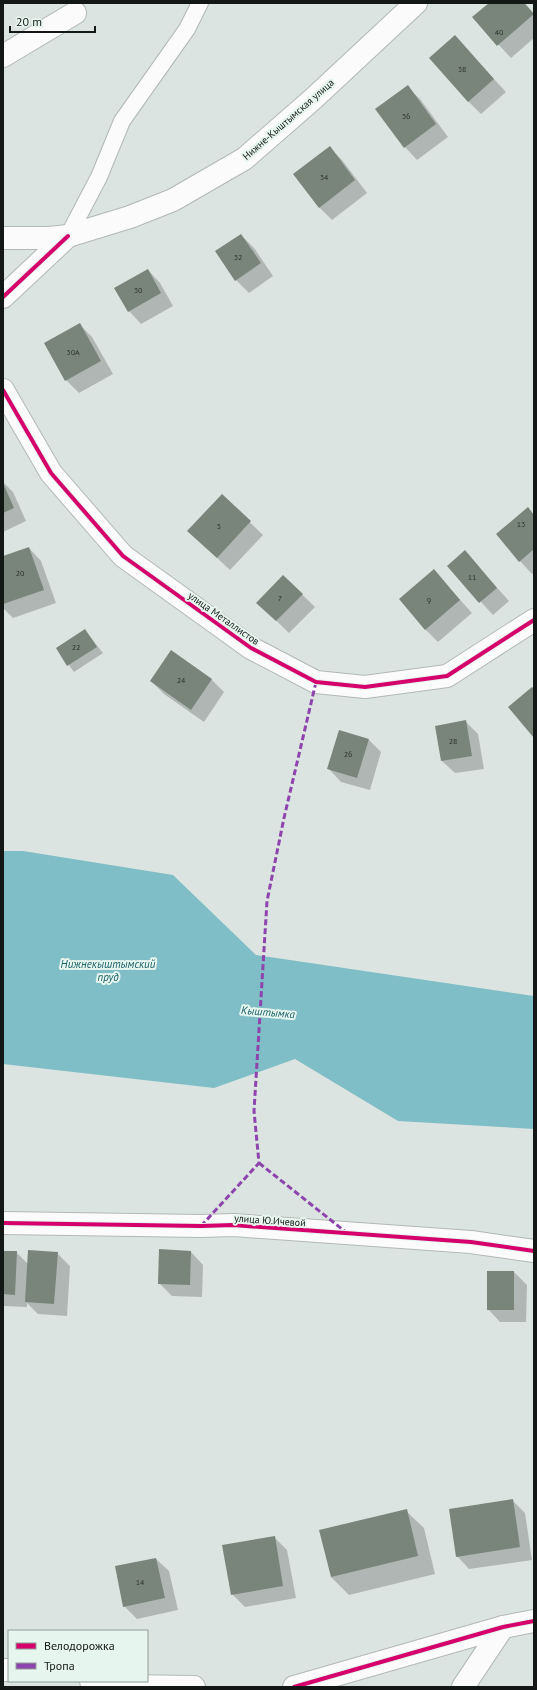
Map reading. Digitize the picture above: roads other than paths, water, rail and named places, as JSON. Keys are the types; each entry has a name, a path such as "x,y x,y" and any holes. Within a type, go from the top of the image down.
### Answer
{"street":[{"name":"Нижне-Кыштымская улица","path":"3,297 68,236 130,217 173,200 244,159 313,99 416,3"},
{"path":"3,56 75,13"},
{"path":"3,238 49,238 68,236"},
{"name":"улица Металлистов","path":"3,390 51,473 123,556 251,648 316,682 365,687 446,676 534,620"},
{"name":"улица Ю.Ичевой","path":"3,1223 201,1226 233,1225 471,1242 534,1251"},
{"path":"294,1687 503,1627 534,1621"},
{"path":"463,1687 503,1627"},
{"path":"98,1682 125,1686 194,1687"}],"lane":[{"path":"68,236 99,177 122,121 187,29 200,3"}],"water":[{"name":"Нижнекыштымский пруд","path":"3,851 23,851 173,875 256,955 534,996 534,1129 398,1121 295,1059 214,1088 3,1064"}],"water label":[{"name":"Кыштымка","path":"268,1012"}]}
